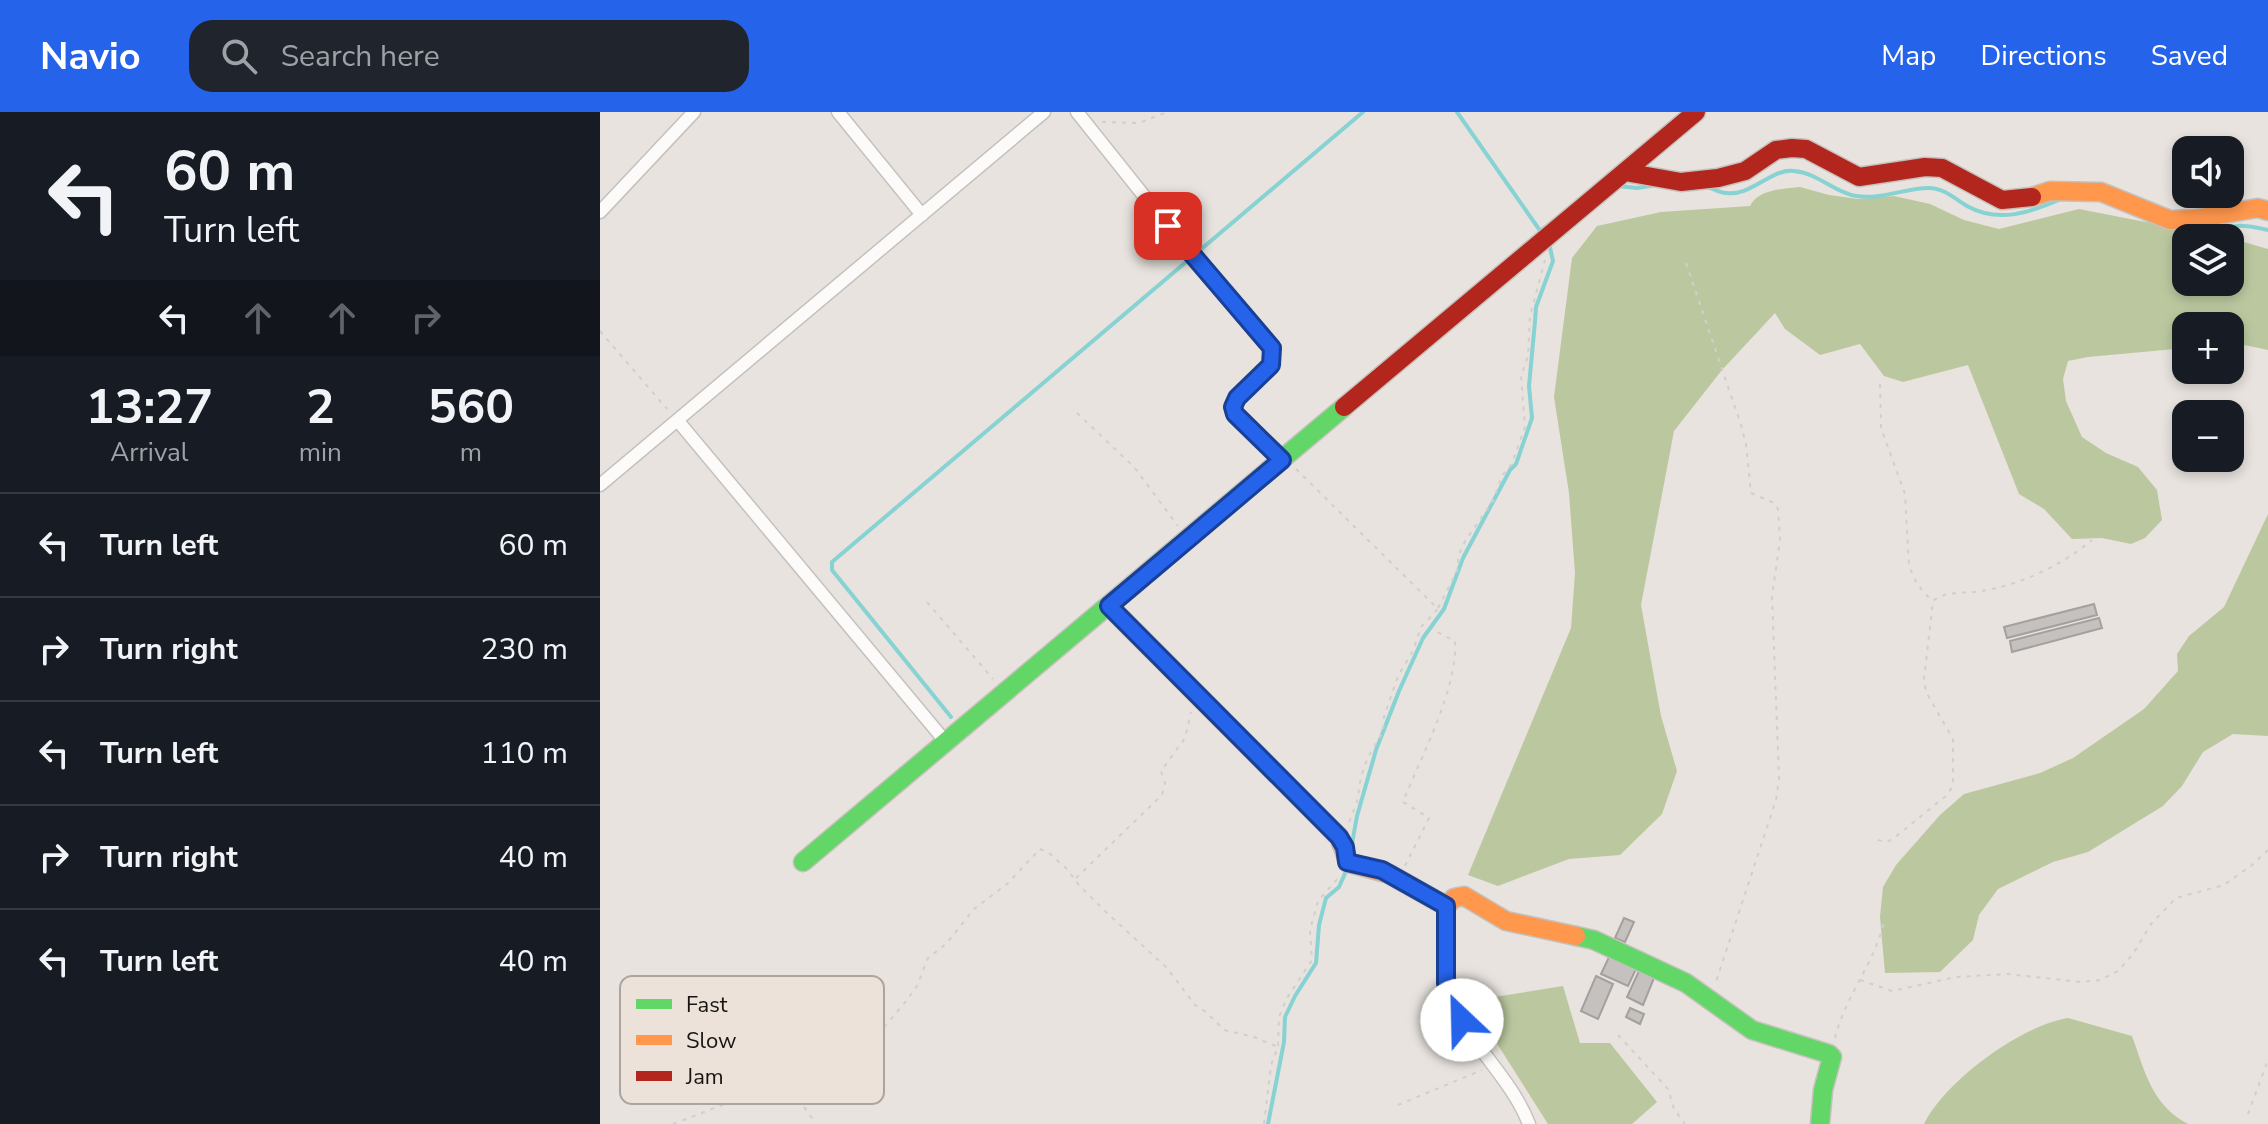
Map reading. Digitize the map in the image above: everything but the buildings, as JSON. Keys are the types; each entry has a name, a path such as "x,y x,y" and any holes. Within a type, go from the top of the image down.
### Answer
{"street":[{"path":"600,212 694,112"},
{"path":"838,112 922,215"},
{"path":"600,485 1044,112"},
{"path":"803,862 1696,112"},
{"path":"1080,116 1272,348 1271,365 1237,398 1233,407 1235,414 1282,460"},
{"path":"1625,172 1681,182 1718,178 1745,171 1776,150 1792,148 1806,149 1859,177 1925,167 1942,168 2002,200 2036,197 2050,191 2101,192 2170,220 2258,208 2268,211"},
{"path":"678,421 945,741"},
{"path":"1109,606 1342,840 1347,862 1374,867 1399,878 1446,906"},
{"path":"1529,1124 1515,1093 1462,1020 1448,993 1445,967 1446,906 1454,898 1464,896 1506,921 1594,940 1675,977 1731,1017 1762,1034 1829,1054 1832,1057 1823,1090 1820,1124"}],"path":[{"path":"1080,116 1139,123 1167,112"},
{"path":"1342,840 1356,807 1366,761 1383,732 1384,717 1398,676 1413,651 1421,627 1438,609 1458,569 1458,557 1465,541 1493,501 1525,427 1521,376 1528,356 1530,316 1545,264 1539,244"},
{"path":"1686,263 1741,425 1750,491 1754,496 1774,503 1778,509 1780,532 1772,596 1779,778 1776,800 1710,1001"},
{"path":"600,331 678,421"},
{"path":"1880,384 1881,428 1905,494 1909,566 1917,584 1933,601"},
{"path":"1077,413 1134,467 1188,540"},
{"path":"1282,460 1297,470 1438,609"},
{"path":"1933,601 1943,595 1984,591 2055,567 2092,540"},
{"path":"1878,840 1887,842 1894,838 1946,796 1953,786 1953,739 1926,692 1924,679 1933,601"},
{"path":"927,602 1004,692"},
{"path":"1399,878 1429,821 1426,814 1405,806 1403,802 1453,672 1455,641 1435,631"},
{"path":"1075,879 1162,795 1165,783 1161,771 1185,738 1192,709 1201,699"},
{"path":"884,1026 917,986 928,958 946,944 969,914 1007,884 1040,849 1054,857 1107,913 1167,968 1195,1005 1224,1030 1278,1047"},
{"path":"1860,980 1892,991 1956,977 1995,975 2080,982 2100,980 2118,971 2133,954 2151,924 2176,898 2224,885 2268,850"},
{"path":"1264,1124 1271,1065 1278,1047 1279,1017 1287,998 1312,960 1310,930 1318,901 1336,883 1347,862"},
{"path":"1829,1054 1849,996 1860,980 1884,921"},
{"path":"1618,1035 1668,1089 1674,1109 1685,1124"},
{"path":"2248,1114 2268,1060"},
{"path":"1398,1105 1494,1064"},
{"path":"673,1124 725,1104"},
{"path":"802,1104 816,1124"}],"green space":[{"path":"1800,187 1858,199 1894,196 1930,204 1964,220 1999,229 2079,209 2172,227 2172,296 2244,296 2244,242 2268,249 2268,350 2244,345 2244,312 2172,312 2172,349 2068,361 2063,379 2066,401 2082,437 2106,453 2138,467 2157,490 2162,520 2145,538 2131,544 2102,538 2072,539 2044,509 2019,494 1968,365 1903,382 1884,376 1860,344 1820,355 1785,329 1775,313 1722,370 1674,431 1641,605 1661,716 1677,771 1662,814 1620,855 1569,859 1498,886 1468,875 1571,628 1575,573 1569,493 1554,397 1572,258 1597,226 1661,212 1750,206 1759,196 1779,189"},
{"path":"2268,514 2268,736 2233,734 2203,752 2182,786 2163,806 2088,852 2053,862 1998,889 1979,915 1973,940 1940,972 1885,973 1880,917 1883,887 1896,865 1940,815 1964,794 2040,773 2073,758 2144,709 2178,671 2177,654 2189,636 2224,607"},
{"path":"1563,986 1580,1043 1610,1043 1657,1102 1632,1124 1548,1124 1470,1001"},
{"path":"2068,1018 2132,1036 2146,1075 2158,1097 2188,1124 1924,1124 1949,1090 1987,1058 2029,1031"}],"waterway":[{"path":"951,717 832,570 832,562 1363,112"},
{"path":"1457,112 1541,232"},
{"path":"1708,187 1735,193 1777,174 1794,171 1811,175 1856,196 1934,188 1967,206 1991,214 2027,212 2061,199"},
{"path":"1618,186 1637,188 1656,185"},
{"path":"1540,231 1557,218"},
{"path":"2145,219 2171,228 2191,230 2241,226 2268,230"},
{"path":"1351,849 1376,750 1399,691 1423,638 1444,609 1463,558 1516,464 1532,418 1529,386 1536,307 1553,261 1549,243"},
{"path":"1268,1124 1284,1042 1285,1017 1316,963 1319,925 1326,898 1339,887 1347,869"}],"traffic: fast":[{"path":"803,862 1344,407"},
{"path":"1576,936 1594,940 1686,983 1752,1030 1829,1054 1832,1057 1823,1090 1820,1124"}],"traffic: slow":[{"path":"2032,197 2050,191 2101,192 2170,220 2258,208 2268,211"},
{"path":"1109,606 1339,837 1349,863 1389,874 1446,906 1454,898 1464,896 1506,921 1576,936"}],"traffic: jam":[{"path":"1344,407 1696,112"},
{"path":"1625,172 1681,182 1718,178 1745,171 1776,150 1792,148 1806,149 1859,177 1925,167 1942,168 2002,200 2032,197"}],"route":[{"path":"1168,226 1272,348 1271,365 1237,398 1233,407 1235,414 1282,460 1109,606 1342,840 1347,862 1382,870 1446,906 1446,983 1462,1020"}]}
